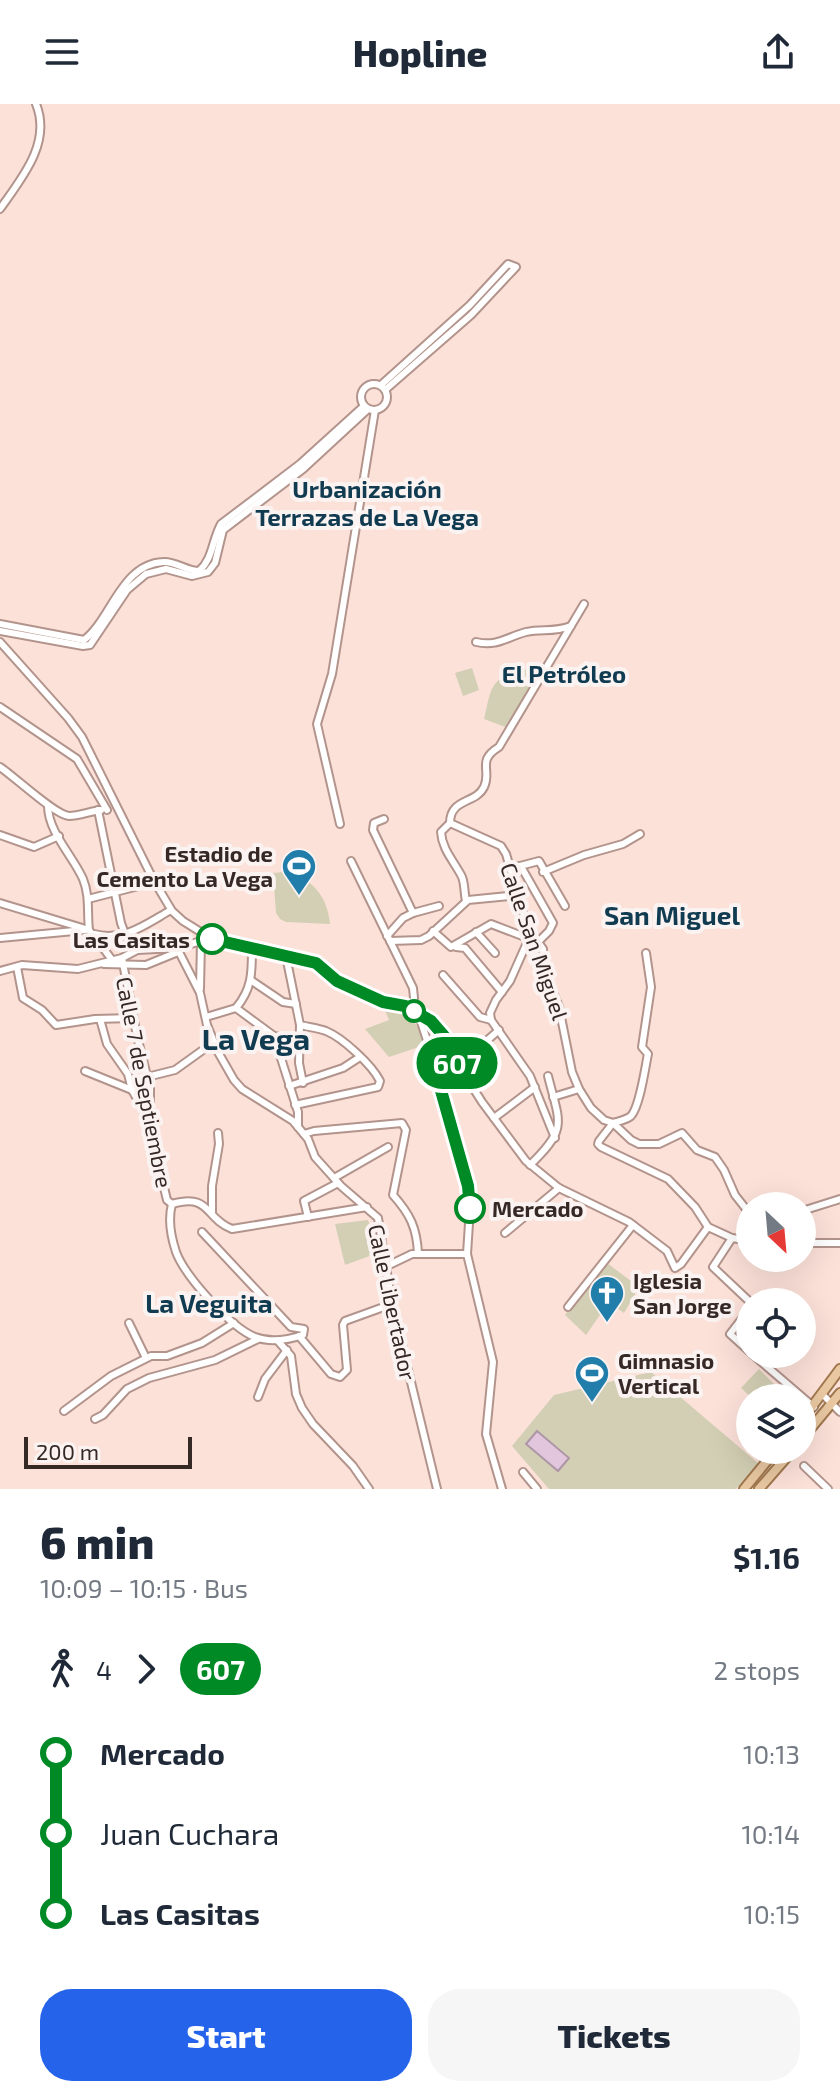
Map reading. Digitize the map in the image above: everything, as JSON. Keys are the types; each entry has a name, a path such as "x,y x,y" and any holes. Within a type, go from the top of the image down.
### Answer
{"main road":[{"path":"816,1404 840,1369"},
{"path":"816,1423 840,1393"},
{"path":"744,1489 765,1464"},
{"path":"759,1489 781,1464"}],"street":[{"path":"0,209 23,176 39,145 41,116 36,104"},
{"path":"383,388 471,315 512,266"},
{"path":"340,824 317,724 332,674 369,408 361,394 365,387 373,383 383,388"},
{"path":"0,624 84,640 125,585 143,568 163,562 199,571 210,558 221,524 369,408 386,403 383,388"},
{"path":"0,631 90,645 127,590 146,574 166,569 192,576 208,572 215,563 223,530 303,469 369,408"},
{"path":"466,901 462,889 463,877 448,855 441,832 450,823 456,806 482,791 486,780 485,762 499,747 584,604"},
{"path":"476,642 498,644 527,632 552,632 571,626"},
{"path":"0,642 82,737 154,882 171,910 203,938 316,963 337,981 383,1002 411,1009 431,1021 444,1036 458,1064 494,1118 530,1165 559,1188 611,1211 633,1225 667,1251 675,1268 708,1227"},
{"path":"0,707 77,759 107,810"},
{"path":"0,767 48,806 67,816 117,810"},
{"path":"48,806 48,817 83,880 91,932 113,961"},
{"path":"98,810 125,934 137,950"},
{"path":"384,819 374,823 373,830 413,913"},
{"name":"Calle San Miguel","path":"450,823 501,846 534,941 543,949 546,979 559,1007 572,1072 591,1108 631,1140 649,1146 682,1133 697,1150 715,1157 736,1196"},
{"path":"543,872 584,855 623,844 640,834"},
{"path":"0,835 34,847 59,836"},
{"path":"351,861 413,988 411,1009"},
{"path":"510,868 539,861 565,906"},
{"path":"520,866 553,923 549,931 526,945 510,981 490,1013 491,1020 524,1065 555,1138"},
{"path":"88,899 154,882"},
{"path":"388,938 421,940 466,901 519,895"},
{"path":"0,903 110,938 125,934 171,910"},
{"path":"388,938 403,918 439,906"},
{"path":"456,947 491,924 534,941"},
{"path":"433,931 447,946 465,948 502,992"},
{"path":"0,938 91,932"},
{"path":"476,932 495,953"},
{"path":"103,964 146,965 203,938"},
{"path":"200,993 203,938"},
{"path":"206,1017 236,1008 245,997 252,981 252,949"},
{"path":"0,971 42,965 78,969 113,961 137,950 177,950"},
{"name":"Calle Libertador","path":"177,950 200,993 214,1042 242,1089 284,1114 298,1127 315,1157 336,1181 378,1218 392,1304 437,1489"},
{"path":"646,953 651,987 642,1047 648,1054 635,1110 629,1118 613,1123 598,1144 668,1179 695,1207 708,1227 736,1239"},
{"path":"286,956 300,1025 299,1063 303,1083"},
{"name":"Calle 7 de Septiembre","path":"122,958 150,1088 150,1120 167,1200 172,1204 170,1225 181,1262 234,1323 258,1339"},
{"path":"17,967 23,998 42,1010 56,1025 133,1018"},
{"path":"443,975 480,1017 491,1020"},
{"path":"252,981 283,1002 296,1004"},
{"path":"236,1008 274,1036 298,1041"},
{"path":"422,1015 421,1022 441,1083 441,1094 468,1186 467,1254 491,1349 492,1386 486,1434 502,1489"},
{"path":"100,1019 107,1044 128,1074 132,1090 150,1120"},
{"path":"295,1105 378,1087 380,1081 360,1057 326,1031 300,1025"},
{"path":"441,1083 458,1064 499,1030"},
{"path":"274,1036 295,1105 298,1127"},
{"path":"147,1077 175,1070 214,1042"},
{"path":"289,1086 343,1068 360,1057"},
{"path":"85,1071 132,1090"},
{"path":"530,1165 555,1138 560,1125 548,1076"},
{"path":"494,1118 535,1087"},
{"path":"553,1097 579,1089"},
{"path":"304,1134 387,1124 405,1125 393,1195 411,1217 417,1235 418,1254"},
{"path":"212,1212 218,1133"},
{"path":"308,1217 304,1201 388,1147"},
{"path":"505,1233 559,1188"},
{"path":"816,1207 840,1199"},
{"path":"172,1204 192,1200 232,1229 367,1207"},
{"path":"568,1307 633,1225"},
{"path":"95,1419 103,1415 127,1389 149,1378 215,1360 258,1339 278,1341 303,1335 304,1329 291,1327 202,1232"},
{"path":"732,1238 713,1267 736,1291"},
{"path":"816,1243 840,1243"},
{"path":"387,1266 418,1254 467,1254"},
{"path":"299,1336 331,1374 340,1377 347,1370 345,1321 392,1304"},
{"path":"129,1323 146,1358"},
{"path":"64,1411 111,1376 146,1358 158,1354 167,1356 202,1343 234,1323"},
{"path":"278,1341 291,1356 296,1394 302,1408 369,1489"},
{"path":"258,1397 265,1379 287,1350"},
{"path":"768,1368 787,1384"},
{"path":"823,1395 840,1412"},
{"path":"804,1466 828,1489"},
{"path":"523,1472 537,1489"}],"shaded area":[{"path":"472,668 479,690 463,696 455,673"},
{"path":"514,668 534,671 541,678 508,728 484,719 494,685"},
{"name":"Estadio de Cemento La Vega","path":"284,872 303,879 316,889 322,896 330,924 280,919 276,913 273,873"},
{"path":"384,1008 406,1014 419,1030 425,1045 389,1057 365,1029 389,1020"},
{"path":"368,1220 378,1253 345,1265 335,1224"},
{"path":"607,1263 639,1287 624,1313 609,1302 586,1335 565,1315"},
{"path":"759,1369 774,1384 745,1384"},
{"path":"651,1372 736,1444 736,1464 759,1464 736,1489 549,1489 512,1446 554,1395"},
{"path":"537,1431 569,1458 558,1471 526,1444"}],"bus line":[{"name":"607","path":"212,939 316,963 337,981 383,1002 405,1006 431,1021 444,1036 458,1064 440,1087 468,1186 470,1208"}],"place":[{"name":"Estadio de Cemento La Vega","path":"299,897"},
{"name":"Las Casitas","path":"212,939"},
{"name":"Mercado","path":"470,1208"},
{"name":"Iglesia San Jorge","path":"607,1324"},
{"name":"Gimnasio Vertical","path":"592,1404"}],"district":[{"name":"Urbanización Terrazas de La Vega","path":"367,502"},
{"name":"El Petróleo","path":"564,673"},
{"name":"San Miguel","path":"672,914"},
{"name":"La Vega","path":"256,1038"},
{"name":"La Veguita","path":"209,1302"}]}
